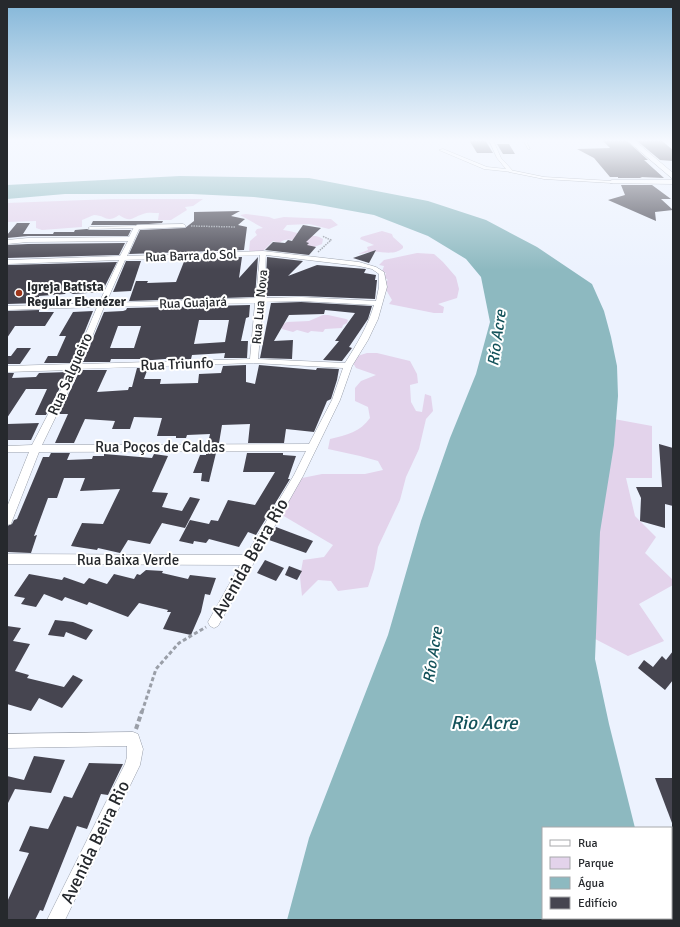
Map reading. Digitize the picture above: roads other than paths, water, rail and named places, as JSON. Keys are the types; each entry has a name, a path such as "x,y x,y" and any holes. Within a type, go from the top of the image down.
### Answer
{"street":[{"path":"137,227 183,226"},
{"name":"Rua Salgueiro","path":"7,521 36,448 76,367 89,332 137,227"},
{"path":"7,242 28,240 131,239"},
{"name":"Rua Barra do Sol","path":"7,262 263,253 359,264 374,268"},
{"name":"Rua Lua Nova","path":"254,361 263,253"},
{"name":"Avenida Beira Rio","path":"214,622 298,476 336,400 348,366 364,340 374,319 383,287 383,276 382,273 374,268"},
{"name":"Rua Guajará","path":"7,308 301,299 379,303"},
{"name":"Rua Triunfo","path":"7,369 254,361 348,366"},
{"name":"Rua Poços de Caldas","path":"7,449 312,446"},
{"name":"Rua Baixa Verde","path":"7,559 249,560"},
{"name":"Avenida Beira Rio","path":"7,741 132,739 136,746 136,758 56,920"}],"lane":[{"path":"90,228 137,227"}],"water":[{"name":"Rio Acre","path":"40,183 336,183 428,201 486,220 537,247 592,284 604,311 611,337 617,366 618,396 614,445 600,532 595,659 609,724 635,827 542,827 542,919 646,920 287,920 309,838 388,635 421,521 450,438 476,374 490,322 481,277 466,259 428,236 374,215 314,204 254,197 192,194 65,194 7,199 7,185"}],"place":[{"name":"Igreja Batista Regular Ebenézer","path":"19,293"}],"water label":[{"name":"Río Acre","path":"496,338"},
{"name":"Río Acre","path":"432,655"}]}
